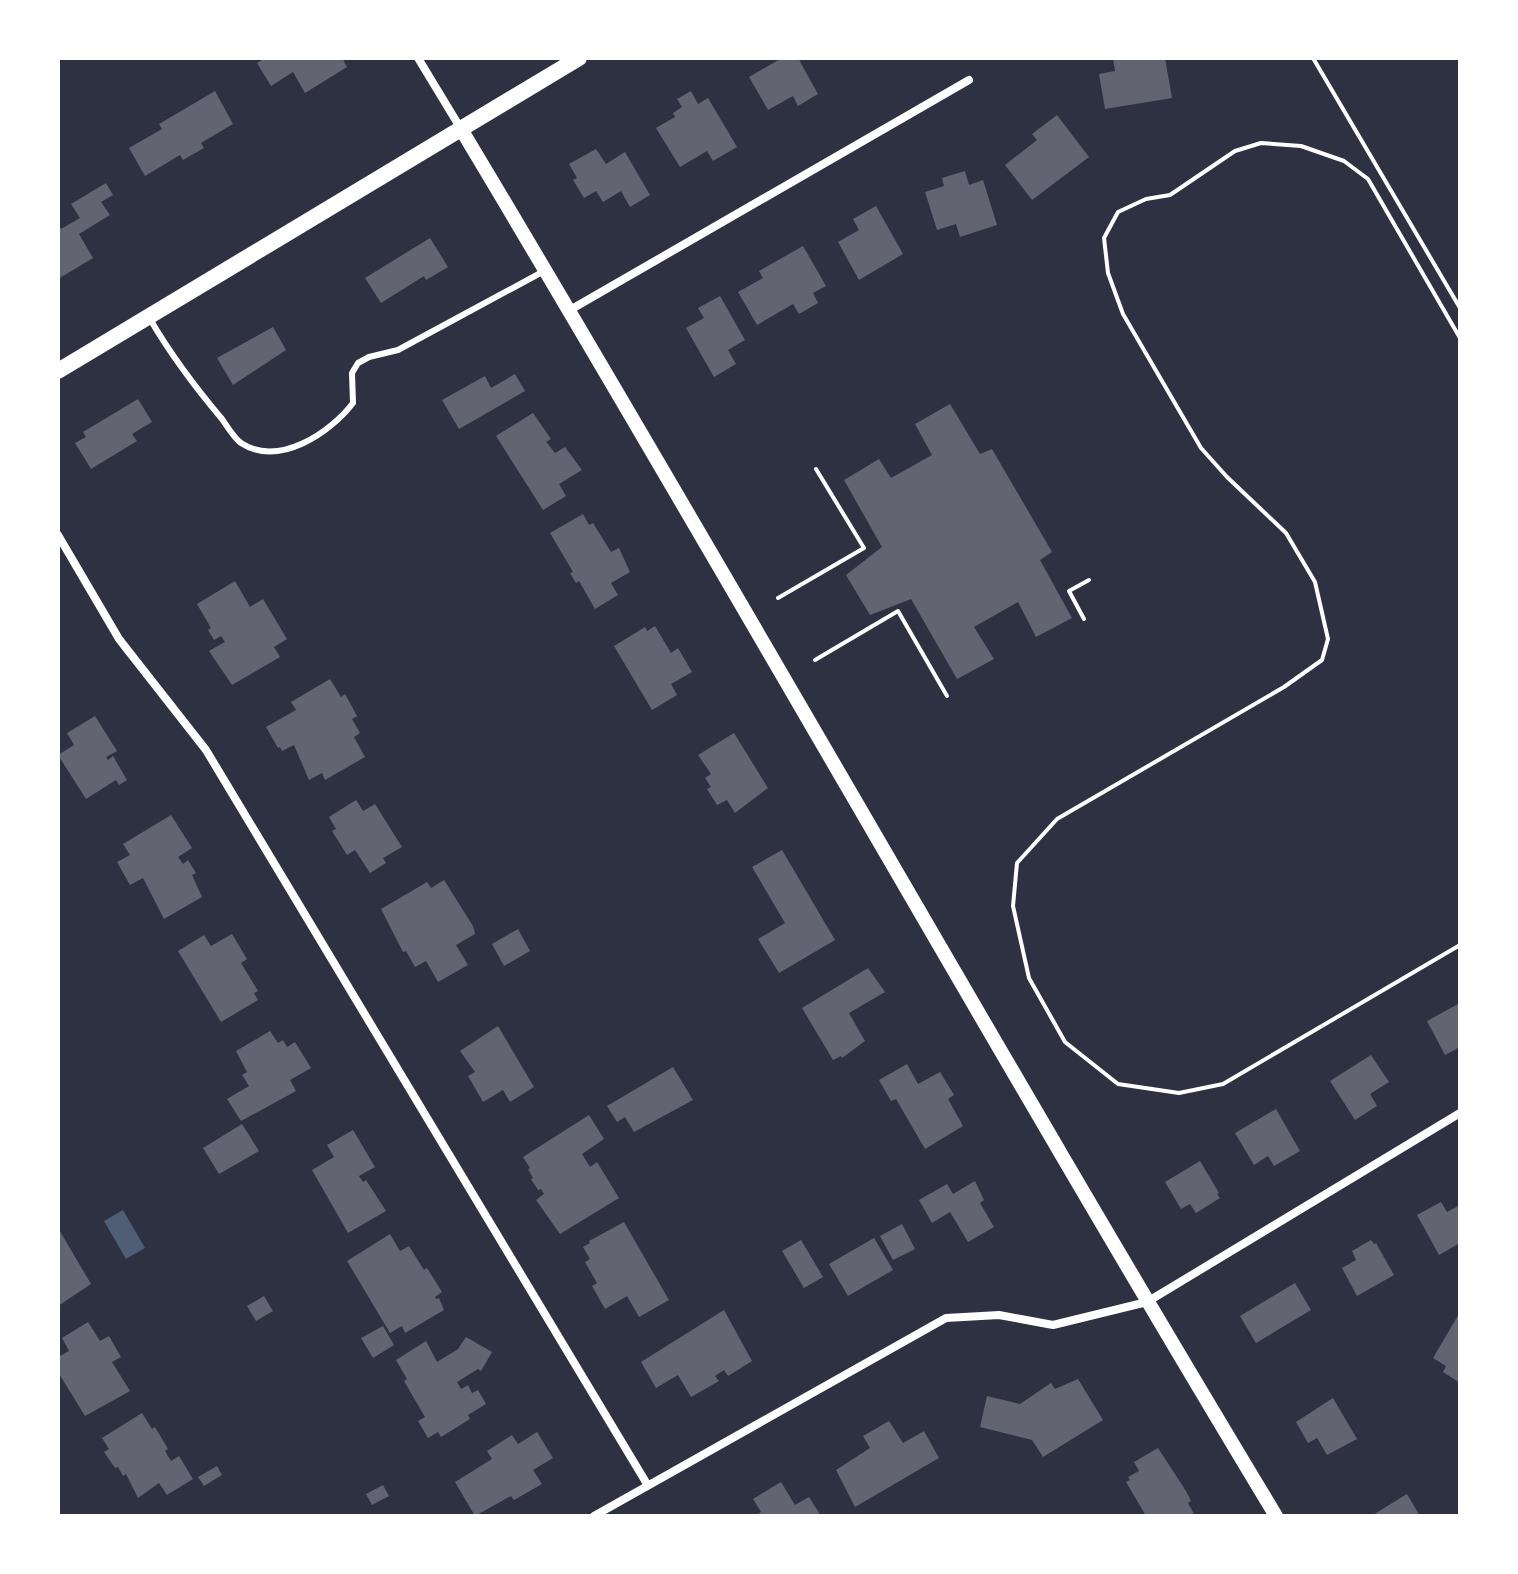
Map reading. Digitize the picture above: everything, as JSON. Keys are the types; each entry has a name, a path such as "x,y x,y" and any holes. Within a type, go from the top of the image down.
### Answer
{"main road":[{"path":"58,371 579,58"}],"street":[{"path":"418,58 570,310 1147,1302 1276,1516"},
{"path":"570,310 969,80"},
{"path":"58,535 119,639 206,750 647,1484"},
{"path":"594,1516 946,1318 999,1315 1053,1325 1147,1302 1460,1113"}],"lane":[{"path":"148,316 171,354 241,443 265,451 282,451 309,440 344,415 353,403 352,373 358,363 398,350 546,270"}],"path":[{"path":"1313,58 1460,308"},
{"path":"1460,338 1368,179 1344,161 1301,146 1261,143 1235,151 1170,195 1146,199 1118,212 1104,238 1108,273 1123,314 1201,448 1286,533 1315,582 1328,639 1322,660 1284,687 1057,819 1017,863 1013,906 1029,978 1065,1042 1118,1084 1179,1093 1223,1084 1460,945"},
{"path":"778,598 864,548 816,469"},
{"path":"1084,619 1069,591 1089,580"},
{"path":"815,660 898,611 947,696"}],"water":[{"path":"123,1210 145,1248 126,1259 104,1221"}],"building":[{"path":"265,58 342,58 347,67 305,93 293,72 271,86 257,63"},
{"path":"782,58 798,58 818,94 798,106 793,96 768,110 749,77"},
{"path":"1113,58 1165,58 1172,98 1105,109 1099,74 1115,71"},
{"path":"215,91 233,124 201,143 204,148 183,160 180,155 145,176 129,148 162,129 159,124"},
{"path":"691,91 698,104 708,98 737,147 713,161 707,151 680,167 656,128 675,117 673,113 682,107 677,99"},
{"path":"1057,115 1089,157 1032,200 1005,165 1037,140 1032,134"},
{"path":"596,149 606,164 625,152 650,195 630,207 621,191 603,202 596,191 584,198 573,180 577,178 569,164"},
{"path":"965,171 969,185 983,180 997,225 960,237 956,224 937,230 925,192 944,186 942,178"},
{"path":"106,183 113,195 101,202 110,215 79,234 93,258 58,279 58,224 61,229 80,218 71,204"},
{"path":"876,206 903,254 859,280 838,242 859,230 853,219"},
{"path":"430,238 448,267 426,280 424,276 381,303 365,278"},
{"path":"803,246 826,286 813,293 818,303 799,314 793,304 757,325 738,292 763,278 759,271"},
{"path":"720,296 745,340 728,350 736,364 714,377 686,328 704,318 698,308"},
{"path":"273,327 286,350 233,385 217,358"},
{"path":"515,374 525,391 459,429 442,400 485,376 491,388"},
{"path":"138,399 152,422 132,434 137,441 91,469 75,443 86,437 83,432"},
{"path":"950,404 980,454 992,449 1052,552 1040,560 1072,618 1036,637 1018,602 974,627 994,659 957,679 911,599 870,615 846,575 882,547 844,480 879,459 891,478 932,455 915,424"},
{"path":"533,413 551,439 546,442 555,453 565,447 582,470 559,484 566,496 543,510 496,436"},
{"path":"583,514 589,525 593,523 611,552 619,548 630,572 611,583 618,595 595,609 579,581 576,583 570,573 573,572 550,533"},
{"path":"235,581 250,607 263,599 287,639 274,647 280,657 232,685 209,651 225,642 221,636 214,640 208,630 211,628 197,604"},
{"path":"655,626 671,653 678,648 692,672 671,684 677,695 652,710 614,646 645,627 647,631"},
{"path":"330,679 341,697 345,694 357,716 352,719 360,733 354,737 365,757 325,780 322,773 309,780 294,745 282,751 266,727 296,710 291,702"},
{"path":"95,716 117,751 106,757 108,760 113,756 127,780 119,785 116,780 86,799 58,755 74,745 67,733"},
{"path":"734,733 768,788 735,813 727,800 717,805 707,789 711,787 705,778 711,774 698,755"},
{"path":"356,800 363,811 375,804 402,847 383,858 386,863 370,873 355,850 347,855 332,831 336,829 329,817"},
{"path":"171,815 192,848 178,857 183,864 188,860 196,873 192,875 202,897 164,919 143,878 130,885 117,862 130,855 123,844"},
{"path":"782,850 835,940 779,973 758,939 785,923 752,867"},
{"path":"444,880 475,934 456,945 468,965 438,982 426,961 415,967 406,951 403,952 381,909 427,882 431,888"},
{"path":"518,929 530,951 504,966 492,944"},
{"path":"232,934 247,959 241,963 258,991 254,993 258,1000 221,1022 178,951 204,935 211,946"},
{"path":"868,968 885,992 849,1013 865,1041 842,1058 833,1060 802,1008"},
{"path":"1460,1003 1460,1047 1445,1055 1427,1021"},
{"path":"498,1026 534,1087 510,1102 503,1090 483,1102 468,1076 475,1072 460,1051"},
{"path":"270,1031 278,1043 283,1040 287,1047 295,1042 311,1068 290,1080 296,1091 241,1121 227,1099 249,1086 242,1075 247,1072 236,1051"},
{"path":"1371,1055 1389,1082 1370,1094 1377,1106 1355,1120 1330,1081"},
{"path":"907,1064 918,1084 940,1072 954,1095 948,1099 963,1126 925,1149 896,1099 891,1101 879,1080"},
{"path":"673,1067 693,1100 634,1132 625,1117 617,1122 607,1106"},
{"path":"1276,1109 1300,1151 1274,1166 1268,1156 1254,1165 1235,1133"},
{"path":"589,1115 604,1139 582,1154 590,1167 597,1162 619,1198 560,1234 536,1200 544,1194 531,1179 530,1168 523,1157"},
{"path":"242,1124 259,1151 219,1174 203,1148"},
{"path":"353,1130 375,1167 359,1176 363,1182 366,1180 386,1211 348,1233 312,1170 334,1157 327,1145"},
{"path":"1200,1161 1220,1198 1196,1213 1190,1204 1181,1209 1165,1182"},
{"path":"975,1181 984,1200 980,1203 994,1227 968,1242 950,1212 932,1223 919,1200 947,1184 953,1194"},
{"path":"1441,1202 1447,1212 1460,1205 1460,1243 1439,1255 1417,1215"},
{"path":"624,1222 669,1300 639,1317 627,1296 605,1309 592,1286 597,1283 585,1262 590,1259 583,1247"},
{"path":"902,1224 915,1249 893,1260 880,1236"},
{"path":"58,1228 91,1284 58,1306"},
{"path":"390,1234 400,1251 409,1246 442,1292 435,1297 439,1298 444,1310 405,1333 402,1326 390,1333 347,1261"},
{"path":"874,1238 893,1270 848,1296 829,1264"},
{"path":"801,1240 823,1277 804,1288 782,1251"},
{"path":"1371,1240 1376,1243 1394,1275 1357,1296 1342,1268 1356,1260 1352,1251"},
{"path":"1295,1283 1311,1310 1256,1343 1240,1316"},
{"path":"264,1296 273,1311 256,1321 247,1306"},
{"path":"724,1310 752,1361 728,1376 724,1370 715,1376 719,1381 691,1397 678,1375 656,1388 641,1362"},
{"path":"1460,1312 1460,1383 1443,1372 1446,1366 1433,1358"},
{"path":"88,1322 100,1341 109,1336 121,1357 112,1362 130,1391 85,1416 58,1372 58,1357 69,1351 62,1338"},
{"path":"383,1326 394,1345 373,1358 361,1338"},
{"path":"466,1337 492,1352 481,1371 478,1369 457,1382 461,1389 468,1385 472,1393 478,1390 486,1404 468,1415 470,1419 441,1437 438,1432 428,1438 418,1421 425,1417 396,1360 426,1341 437,1362 458,1349"},
{"path":"1078,1379 1103,1420 1043,1457 1032,1440 980,1427 987,1396 1020,1404 1051,1383 1055,1389"},
{"path":"1333,1398 1357,1439 1327,1455 1317,1438 1308,1443 1296,1422"},
{"path":"142,1413 152,1429 155,1427 171,1461 179,1456 193,1479 167,1495 159,1483 138,1498 126,1474 123,1476 118,1467 115,1468 104,1452 109,1449 102,1438"},
{"path":"889,1421 903,1443 924,1431 939,1458 855,1507 836,1470 870,1448 863,1436"},
{"path":"537,1432 553,1458 533,1470 542,1484 514,1500 511,1496 475,1516 455,1482 492,1459 487,1451 512,1435 518,1444"},
{"path":"1158,1448 1186,1491 1194,1514 1146,1516 1126,1482 1130,1480 1128,1477 1139,1471 1134,1462"},
{"path":"217,1466 222,1475 204,1486 198,1477"},
{"path":"781,1482 795,1505 809,1497 821,1516 755,1516 761,1512 753,1499"},
{"path":"383,1485 389,1496 372,1505 366,1494"},
{"path":"1407,1494 1420,1516 1371,1516"}]}
